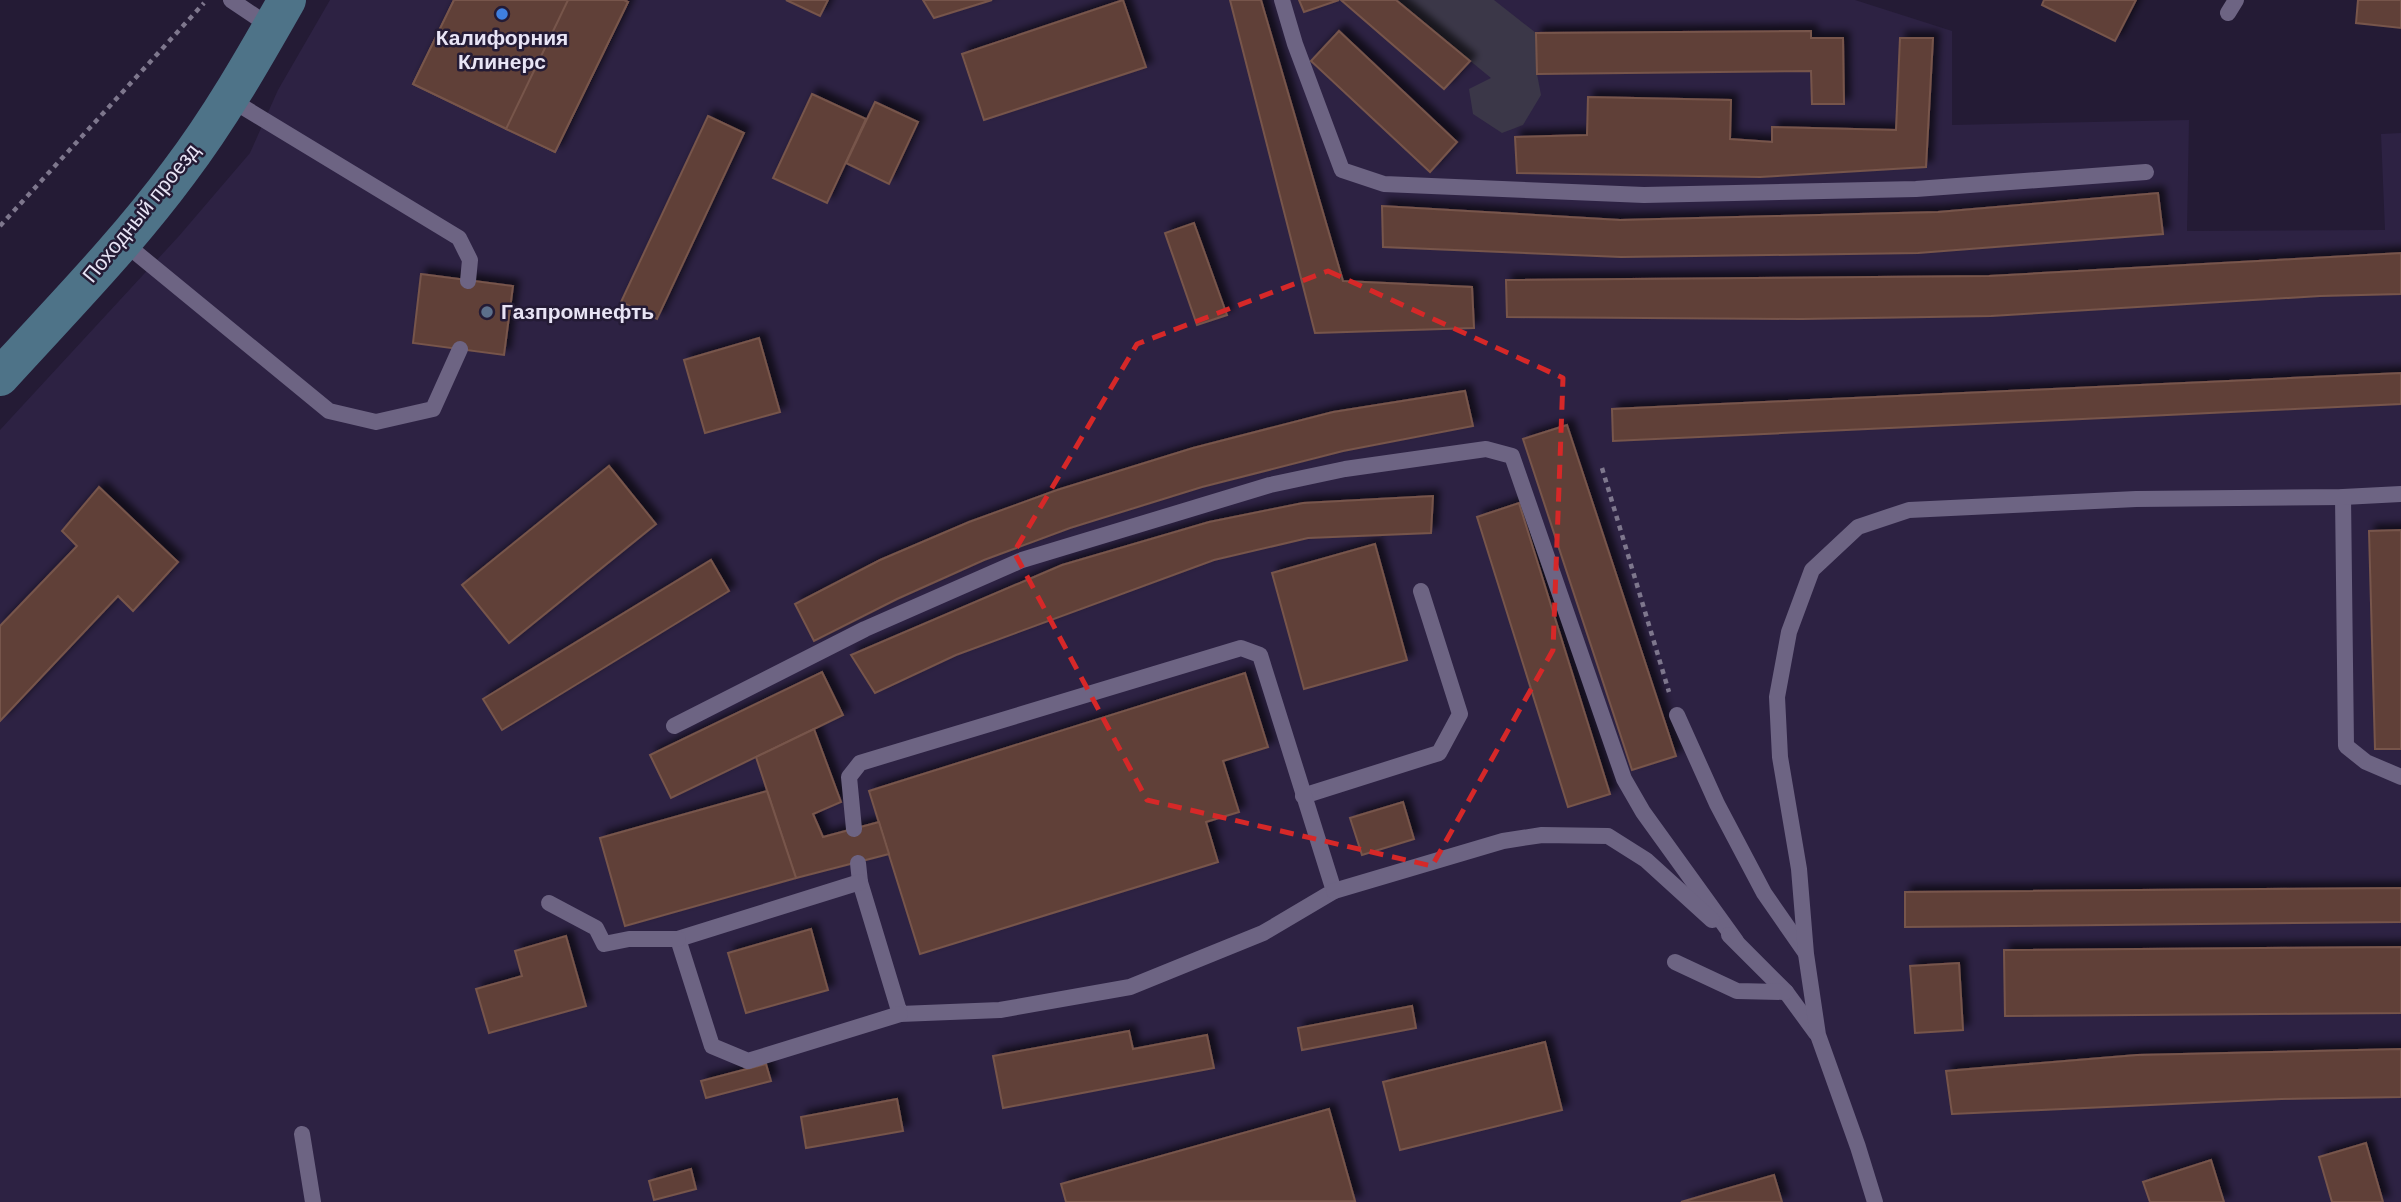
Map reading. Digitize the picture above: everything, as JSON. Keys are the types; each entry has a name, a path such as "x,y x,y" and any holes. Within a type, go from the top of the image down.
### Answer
{"main road":[{"name":"Походный проезд","path":"0,377 123,242 180,172 279,14"}],"lane":[{"path":"231,0 279,14"},
{"path":"1282,0 1295,44 1342,170 1384,184 1644,195 1916,189 2147,172"},
{"path":"228,98 459,238 470,260 468,281"},
{"path":"123,242 329,411 376,422 433,409 460,349"},
{"path":"674,726 865,629 1022,560 1270,485 1345,469 1486,449 1512,456 1624,779 1643,812 1736,941"},
{"path":"1875,1202 1818,1035 1806,954 1799,869 1780,757 1777,697 1789,632 1812,570 1858,527 1909,510 2136,499 2401,494"},
{"path":"2343,497 2346,746 2366,762 2401,777"},
{"path":"1303,796 1439,753 1460,714 1421,591"},
{"path":"854,829 849,777 860,763 1241,648 1260,655 1334,891"},
{"path":"1676,715 1717,804 1764,893 1806,954"},
{"path":"678,939 712,1046 748,1061 900,1014 1000,1010 1130,987 1263,933 1334,891 1503,841 1556,835 1608,836 1646,860 1736,941 1786,992 1818,1035"},
{"path":"858,863 860,882 900,1014"},
{"path":"549,903 596,928 604,944 629,939 678,939 860,882"},
{"path":"1675,962 1737,991 1786,992"},
{"path":"302,1134 313,1202"}],"path":[{"path":"0,226 207,0"},
{"path":"1602,468 1676,715"}],"highlighted area":[{"path":"1328,271 1563,378 1553,650 1432,866 1147,800 1014,552 1137,344"}],"shaded area":[{"path":"330,0 1855,0 1952,31 1952,125 2189,120 2187,231 2385,230 2381,134 2401,133 2401,1202 0,1202 0,430 179,236 250,153 278,90"},
{"path":"1396,0 1494,0 1536,33 1537,74 1541,95 1523,125 1502,133 1473,114 1469,89 1491,78"}],"building":[{"path":"454,0 568,0 506,129 413,84"},
{"path":"454,0 628,2 555,152 413,84"},
{"path":"568,0 628,2 555,152 506,129"},
{"path":"786,0 828,0 820,16"},
{"path":"923,0 992,0 934,18"},
{"path":"1123,0 1146,67 984,120 962,54"},
{"path":"1230,0 1261,0 1343,281 1472,287 1474,328 1315,333"},
{"path":"1299,0 1339,0 1304,12"},
{"path":"1341,0 1396,0 1470,61 1444,89"},
{"path":"2044,0 2136,0 2115,41 2042,5"},
{"path":"2358,0 2401,0 2401,28 2356,23"},
{"path":"1339,31 1457,142 1430,172 1311,61"},
{"path":"1811,31 1811,38 1843,38 1844,104 1812,104 1811,71 1537,74 1536,33"},
{"path":"1900,38 1933,38 1926,167 1760,177 1517,173 1515,137 1587,135 1588,97 1731,100 1730,139 1772,142 1772,127 1896,130"},
{"path":"812,94 866,119 827,203 773,178"},
{"path":"875,102 918,122 889,184 846,163"},
{"path":"708,116 744,133 657,319 621,302"},
{"path":"2158,193 2163,234 1918,253 1621,257 1383,247 1382,206 1620,220 1938,212"},
{"path":"1194,223 1227,315 1197,325 1165,233"},
{"path":"2401,253 2401,294 2320,296 1991,316 1802,319 1507,317 1506,280 1989,276"},
{"path":"421,274 513,286 504,355 413,343"},
{"path":"759,338 780,412 705,433 684,360"},
{"path":"2401,373 2401,404 1613,441 1612,409"},
{"path":"1465,391 1473,426 1343,451 1202,487 1070,528 984,560 897,599 814,641 795,604 880,560 969,522 1057,490 1193,448 1333,412"},
{"path":"1567,425 1676,756 1632,770 1523,439"},
{"path":"609,466 656,524 509,643 462,585"},
{"path":"99,487 178,562 133,611 118,596 0,721 0,626 77,546 62,531"},
{"path":"1433,496 1431,533 1308,538 1214,560 956,655 875,693 851,655 1062,565 1209,522 1303,503"},
{"path":"1519,503 1610,794 1568,807 1477,517"},
{"path":"2401,530 2401,749 2375,749 2369,531"},
{"path":"1375,544 1407,660 1304,689 1272,573"},
{"path":"711,560 729,591 502,730 483,699"},
{"path":"822,672 843,715 671,798 650,755"},
{"path":"1245,673 1268,747 1223,761 1239,812 1206,822 1218,862 920,954 869,791"},
{"path":"814,729 841,802 813,814 823,837 879,822 889,854 796,878 756,757"},
{"path":"767,791 796,878 625,926 600,838"},
{"path":"1403,802 1414,839 1362,855 1350,818"},
{"path":"2401,888 2401,922 1905,927 1905,892"},
{"path":"811,929 828,990 746,1013 728,953"},
{"path":"566,936 586,1006 489,1033 476,989 522,976 515,951"},
{"path":"2401,947 2401,1013 2005,1016 2004,950"},
{"path":"1959,963 1963,1030 1915,1033 1910,966"},
{"path":"1412,1006 1416,1028 1302,1050 1298,1028"},
{"path":"1129,1031 1133,1049 1207,1035 1214,1068 1003,1108 993,1056"},
{"path":"1545,1042 1562,1110 1400,1150 1383,1082"},
{"path":"2401,1049 2401,1097 2281,1099 1952,1114 1946,1071 2137,1055"},
{"path":"766,1064 771,1081 706,1098 701,1081"},
{"path":"897,1099 903,1131 806,1148 801,1117"},
{"path":"1329,1109 1355,1201 1066,1202 1061,1184"},
{"path":"2366,1143 2383,1202 2332,1202 2319,1157"},
{"path":"2211,1160 2224,1202 2150,1202 2143,1182"},
{"path":"691,1169 696,1189 654,1200 649,1181"},
{"path":"1774,1175 1782,1202 1681,1202"}],"place":[{"name":"Калифорния Клинерс","path":"502,14"},
{"name":"Газпромнефть","path":"487,312"}]}
